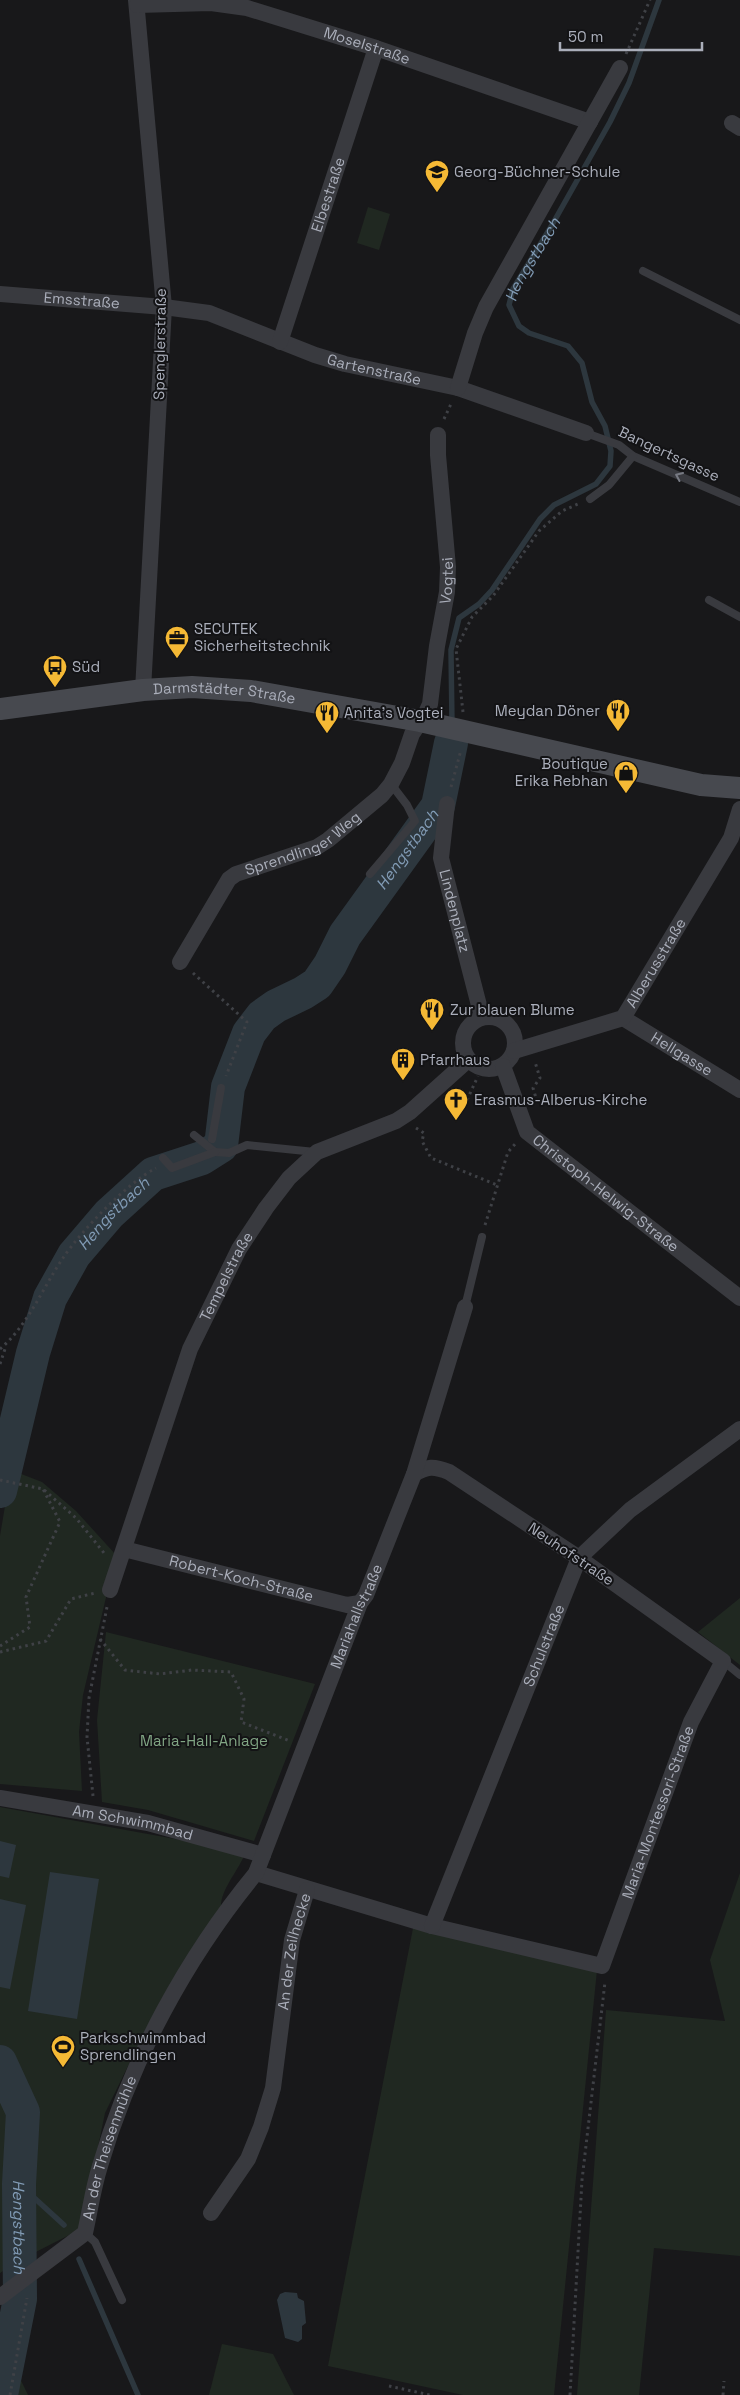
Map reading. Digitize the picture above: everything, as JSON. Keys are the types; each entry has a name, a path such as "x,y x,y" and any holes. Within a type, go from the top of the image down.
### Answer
{"street":[{"name":"Moselstraße","path":"136,2 211,3 247,8 376,48 590,122"},
{"name":"Spenglerstraße","path":"136,2 164,307 143,690"},
{"name":"Elbestraße","path":"280,342 376,48"},
{"path":"458,388 475,333 486,307 620,68"},
{"name":"Emsstraße","path":"0,294 164,307"},
{"name":"Gartenstraße","path":"164,307 209,313 280,342 345,364 458,388 586,433"},
{"name":"Vogtei","path":"420,721 430,704 436,646 447,592 448,567 438,455 438,435"},
{"name":"Darmstädter Straße","path":"0,709 143,690 192,688 251,691 420,721 683,781 721,788 740,788"},
{"name":"Sprendlinger Weg","path":"180,962 229,879 236,874 317,847 382,794 391,784 402,763 412,734 420,721"},
{"name":"Lindenplatz","path":"447,804 441,858 482,1017"},
{"name":"Alberusstraße","path":"522,1049 624,1018 735,841 740,809"},
{"path":"482,1017 493,1017 509,1025 522,1049 503,1066 491,1070 474,1064 462,1047 464,1033 470,1024 482,1017"},
{"name":"Hellgasse","path":"624,1018 740,1090"},
{"name":"Tempelstraße","path":"110,1590 190,1349 239,1249 288,1178 317,1152 403,1117 474,1064"},
{"name":"Christoph-Helwig-Straße","path":"503,1066 527,1132 740,1298"},
{"name":"Mariahallstraße","path":"256,1873 360,1603 366,1595 414,1474 465,1307"},
{"name":"Schulstraße","path":"432,1926 579,1558 630,1510 740,1429"},
{"name":"Neuhofstraße","path":"414,1474 428,1467 437,1467 449,1472 579,1558 723,1661"},
{"name":"Robert-Koch-Straße","path":"124,1549 348,1605 360,1603"},
{"name":"Maria-Montessori-Straße","path":"602,1966 691,1722 700,1701 723,1661"},
{"name":"Am Schwimmbad","path":"0,1798 148,1823 263,1855"},
{"path":"256,1873 307,1890"},
{"name":"An der Theisenmühle","path":"17,2285 85,2233 99,2168 131,2076 156,2024 190,1968 231,1903 256,1873"},
{"name":"An der Zeilhecke","path":"210,2213 248,2159 273,2088 292,1940 307,1890 432,1926 602,1966"}],"lane":[{"path":"643,271 740,320"},
{"name":"Bangertsgasse","path":"586,433 619,445 633,456 740,502"},
{"path":"590,499 609,485 633,456"},
{"path":"709,600 740,617"},
{"path":"370,874 415,821 407,805 391,784"},
{"path":"212,1139 221,1088"},
{"path":"194,1135 215,1152"},
{"path":"166,1161 172,1168 215,1152 229,1153 247,1145 317,1152"},
{"path":"465,1307 482,1237"},
{"path":"723,1661 740,1675"},
{"path":"85,2233 95,2242 122,2300"}],"path":[{"path":"620,68 650,0"},
{"path":"438,435 458,388"},
{"path":"447,804 456,729 456,649 472,617 493,596 539,531 562,511 590,499"},
{"path":"180,962 247,1022 221,1088"},
{"path":"518,1106 536,1098 533,1088 540,1078 522,1049"},
{"path":"466,1100 474,1064"},
{"path":"403,1117 424,1133 422,1141 431,1158 498,1185"},
{"path":"482,1237 508,1152 518,1140"},
{"path":"0,1349 7,1343 38,1302 63,1258 77,1240 138,1180 166,1161"},
{"path":"0,1364 7,1343"},
{"path":"0,1480 43,1489 76,1518 117,1569"},
{"path":"0,1646 30,1627 26,1597 60,1522 43,1489"},
{"path":"0,1652 46,1641 71,1598 110,1590 89,1698 88,1727 94,1814"},
{"path":"100,1638 125,1670 160,1674 192,1670 231,1672 244,1699 240,1722 305,1746"},
{"path":"570,2395 582,2180 605,1979 602,1966"},
{"path":"10,2395 17,2285"},
{"path":"723,2395 724,2381"},
{"path":"389,2386 430,2395"}],"green space":[{"path":"368,207 390,214 379,250 357,243"},
{"path":"11,1470 42,1482 76,1511 116,1555 83,1695 79,1732 82,1791 0,1784 0,1536"},
{"path":"740,1598 740,1665 698,1632"},
{"name":"Maria-Hall-Anlage","path":"106,1632 315,1684 254,1841 148,1810 102,1802 97,1720"},
{"name":"Parkschwimmbad Sprendlingen","path":"0,1807 230,1849 244,1856 226,1887 221,1906 149,2023 105,2113 81,2229 22,2259 0,2273"},
{"path":"740,1873 740,2256 654,2248 639,2395 577,2395 606,2010 725,2021 710,1960"},
{"path":"414,1923 597,1970 554,2395 463,2395 328,2366"},
{"path":"0,2337 28,2395 0,2395"},
{"path":"222,2344 273,2354 294,2395 209,2395"}],"shaded area":[{"path":"0,1841 16,1845 9,1878 0,1876"},
{"path":"50,1872 99,1879 77,2019 28,2011"},
{"path":"0,1899 26,1905 10,1989 0,1987"},
{"path":"285,2292 297,2293 298,2298 304,2301 306,2323 302,2326 302,2339 298,2342 285,2338 277,2300 280,2294"}],"waterway":[{"name":"Hengstbach","path":"452,724 451,650 459,618 479,604 492,590 540,519 554,505 596,484 610,466 611,451 605,426 592,402 582,363 568,346 529,333 519,326 509,305 513,289 552,225 610,122 629,83 659,0"},
{"name":"Hengstbach","path":"0,1491 33,1353 50,1298 74,1255 109,1214 153,1174 202,1158 221,1146 228,1087 249,1033 262,1016 276,1006 317,984 330,965 345,935 438,806 451,743"},
{"name":"Hengstbach","path":"0,2062 23,2112 19,2184 20,2299 1,2395"},
{"path":"19,2184 64,2225"},
{"path":"79,2259 138,2395"}],"place":[{"name":"Georg-Büchner-Schule","path":"437,193"},
{"name":"SECUTEK Sicherheitstechnik","path":"177,659"},
{"name":"Süd","path":"55,688"},
{"name":"Meydan Döner","path":"618,732"},
{"name":"Anita's Vogtei","path":"327,734"},
{"name":"Boutique Erika Rebhan","path":"626,794"},
{"name":"Zur blauen Blume","path":"432,1031"},
{"name":"Pfarrhaus","path":"403,1081"},
{"name":"Erasmus-Alberus-Kirche","path":"456,1121"},
{"name":"Parkschwimmbad Sprendlingen","path":"63,2068"}]}
